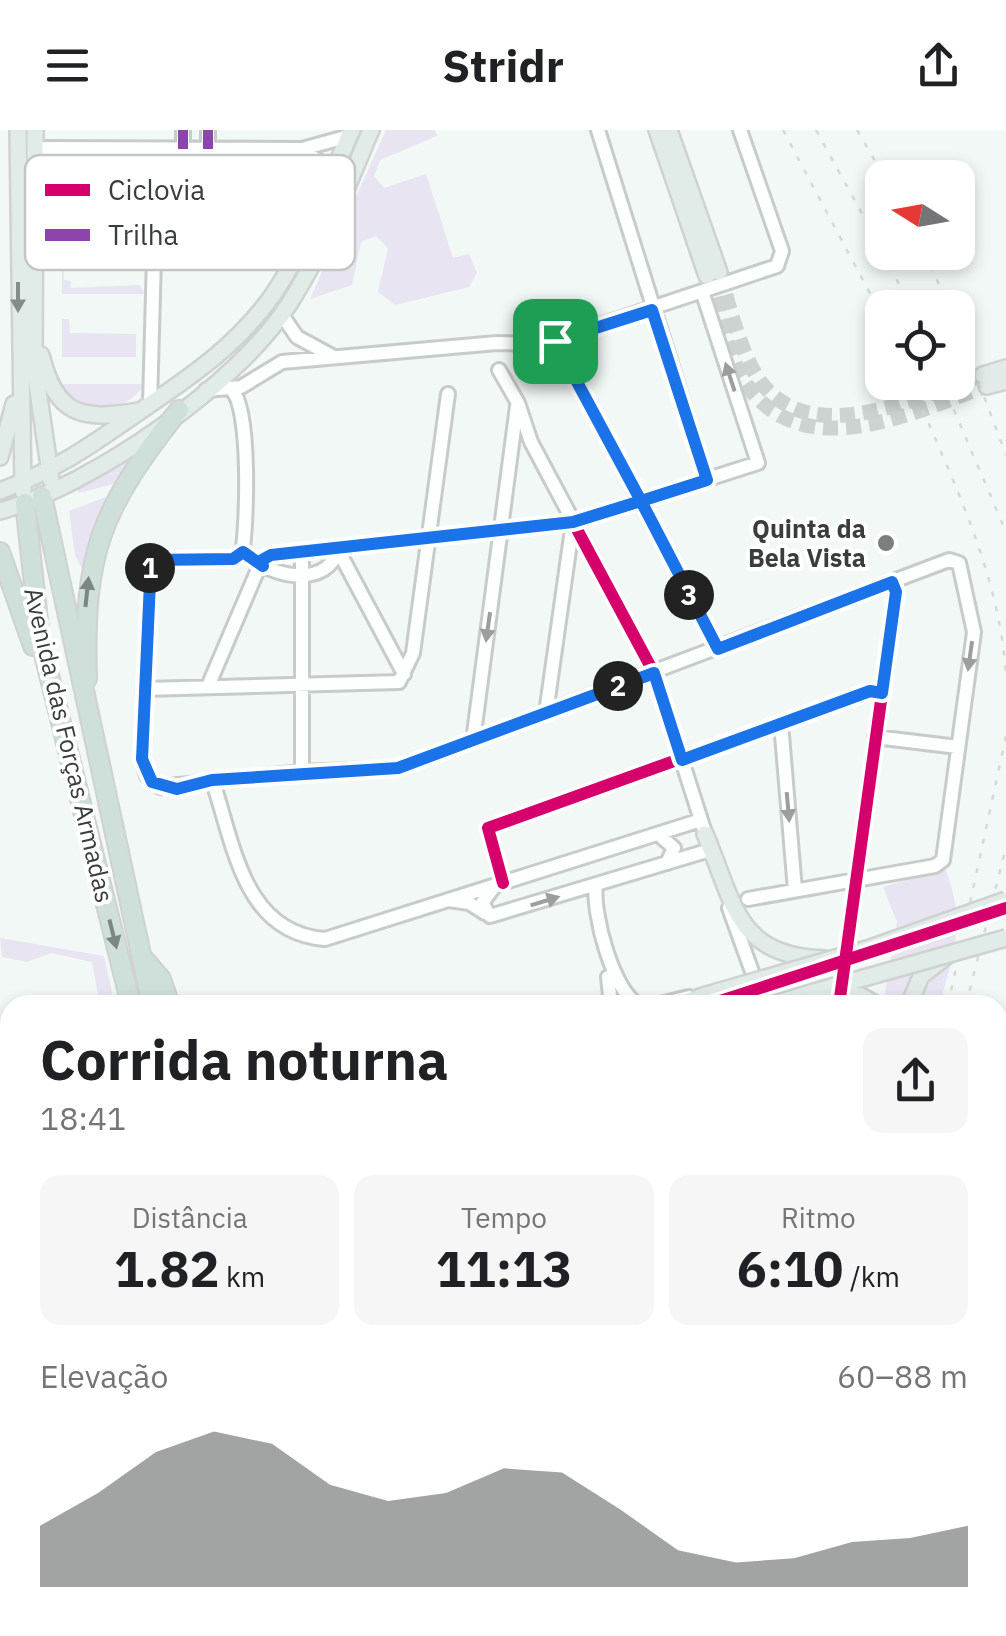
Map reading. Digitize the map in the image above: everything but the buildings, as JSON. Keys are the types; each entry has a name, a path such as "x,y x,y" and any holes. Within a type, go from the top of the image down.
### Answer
{"highway":[{"path":"88,724 86,599 95,549 120,488 180,410"},
{"name":"Avenida das Forças Armadas","path":"40,497 60,533 58,554 88,724 150,995"},
{"name":"Avenida das Forças Armadas","path":"40,497 34,604 54,704 128,995"},
{"path":"0,552 54,704"},
{"path":"140,954 161,978 167,995"}],"main road":[{"name":"Avenida das Forças Armadas","path":"18,130 18,386 23,482 40,497 50,471 36,388 33,270"},
{"name":"Avenida das Forças Armadas","path":"34,130 34,155"},
{"path":"355,168 372,130"},
{"path":"657,130 709,280"},
{"path":"669,130 709,280"},
{"path":"0,491 88,451 180,386 230,344 262,310 288,270"},
{"path":"0,511 40,497 116,456 206,390 254,349 282,315 307,270"},
{"path":"262,310 282,315"},
{"path":"33,328 50,384 64,403 91,416 145,408"},
{"path":"1006,368 984,380 1006,380"},
{"path":"0,457 18,386"},
{"path":"706,834 739,915 766,948 794,958 825,960"},
{"path":"709,995 870,948 1006,900"},
{"path":"803,995 1006,938"},
{"path":"913,995 921,976 955,950"},
{"path":"814,992 855,995"}],"street":[{"path":"183,130 183,149"},
{"path":"208,130 208,149"},
{"path":"588,130 603,156"},
{"path":"598,130 707,480"},
{"path":"206,390 232,390 282,362 555,341 652,310 709,280 774,267 782,260 740,130"},
{"path":"34,148 302,150 350,133"},
{"path":"302,150 310,155"},
{"path":"145,408 154,369 154,270"},
{"path":"209,684 263,566 262,560 268,556 573,522 758,462 709,280"},
{"path":"282,315 297,337 332,356"},
{"path":"282,362 297,337"},
{"path":"555,341 718,649"},
{"path":"154,369 161,380 180,386"},
{"path":"500,370 518,403 531,442 654,673 763,995"},
{"path":"243,423 253,380"},
{"path":"232,390 238,396 243,423 243,552"},
{"path":"145,689 209,684 396,684 413,652 448,394"},
{"path":"473,741 518,403"},
{"path":"546,713 573,522"},
{"path":"243,552 284,575 302,576 334,561 338,550"},
{"path":"338,550 404,674"},
{"path":"243,552 233,559 151,560 142,759 147,776 169,789 212,780 398,768 949,560 958,561 974,627 942,862 748,900"},
{"path":"302,553 302,772"},
{"path":"839,995 896,592 892,582"},
{"path":"500,884 488,828 870,691 882,693"},
{"path":"778,724 794,890"},
{"path":"875,737 958,747"},
{"path":"212,780 250,891 264,913 287,931 325,939 658,834 706,834"},
{"path":"658,834 672,843 674,854 667,863"},
{"path":"449,900 469,903 496,916 667,863 706,834"},
{"path":"486,913 484,895 500,884"},
{"path":"596,885 593,904 620,988 628,995"},
{"path":"575,891 586,906 612,995"}],"shaded area":[{"path":"386,130 435,130 437,136 380,160 374,176 384,188 426,174 453,258 469,254 477,273 469,287 395,305 378,292 388,248 376,236 361,242 352,285 310,299 323,270 355,270 355,199"},
{"path":"64,270 64,280 71,281 71,288 139,285 145,294 62,294"},
{"path":"62,319 69,319 70,333 136,334 136,357 62,357"},
{"path":"59,384 144,384 126,402 102,407 78,400"},
{"path":"137,453 117,483 79,493 77,488"},
{"path":"111,495 85,575 75,555 69,511"},
{"path":"945,868 957,922 943,995 885,995 897,922 883,887"},
{"path":"0,938 104,956 113,995 98,995 92,962 51,953 27,962 2,957"}],"tunnel":[{"path":"719,273 752,368 772,395 798,410 827,415 859,414 983,375"},
{"path":"707,276 728,346 746,384 770,409 798,423 828,428 861,426 894,419 987,386"}],"railway":[{"path":"783,130 868,290"},
{"path":"816,130 865,219"},
{"path":"857,130 874,160"},
{"path":"892,270 902,290"},
{"path":"933,270 941,290"},
{"path":"975,372 1006,455"},
{"path":"919,400 983,561 1002,636 1006,675"},
{"path":"950,400 1006,532"},
{"path":"950,995 1006,736"},
{"path":"969,995 1006,847"}],"marked path":[{"path":"183,130 183,149"},
{"path":"208,130 208,149"}],"cycle path":[{"path":"573,522 654,673 682,760"},
{"path":"840,995 896,592 891,582"},
{"path":"503,883 488,828 870,691 882,693"},
{"path":"739,995 1006,908"}],"place":[{"name":"Quinta da Bela Vista","path":"886,543"}],"route":[{"path":"555,341 641,501 573,522 271,555 262,560 263,566 243,552 240,558 233,559 151,560 142,759 152,782 177,789 212,780 398,768 654,673 682,760 870,691 882,693 896,592 892,582 718,649 641,501 707,480 652,310 555,341"}]}
